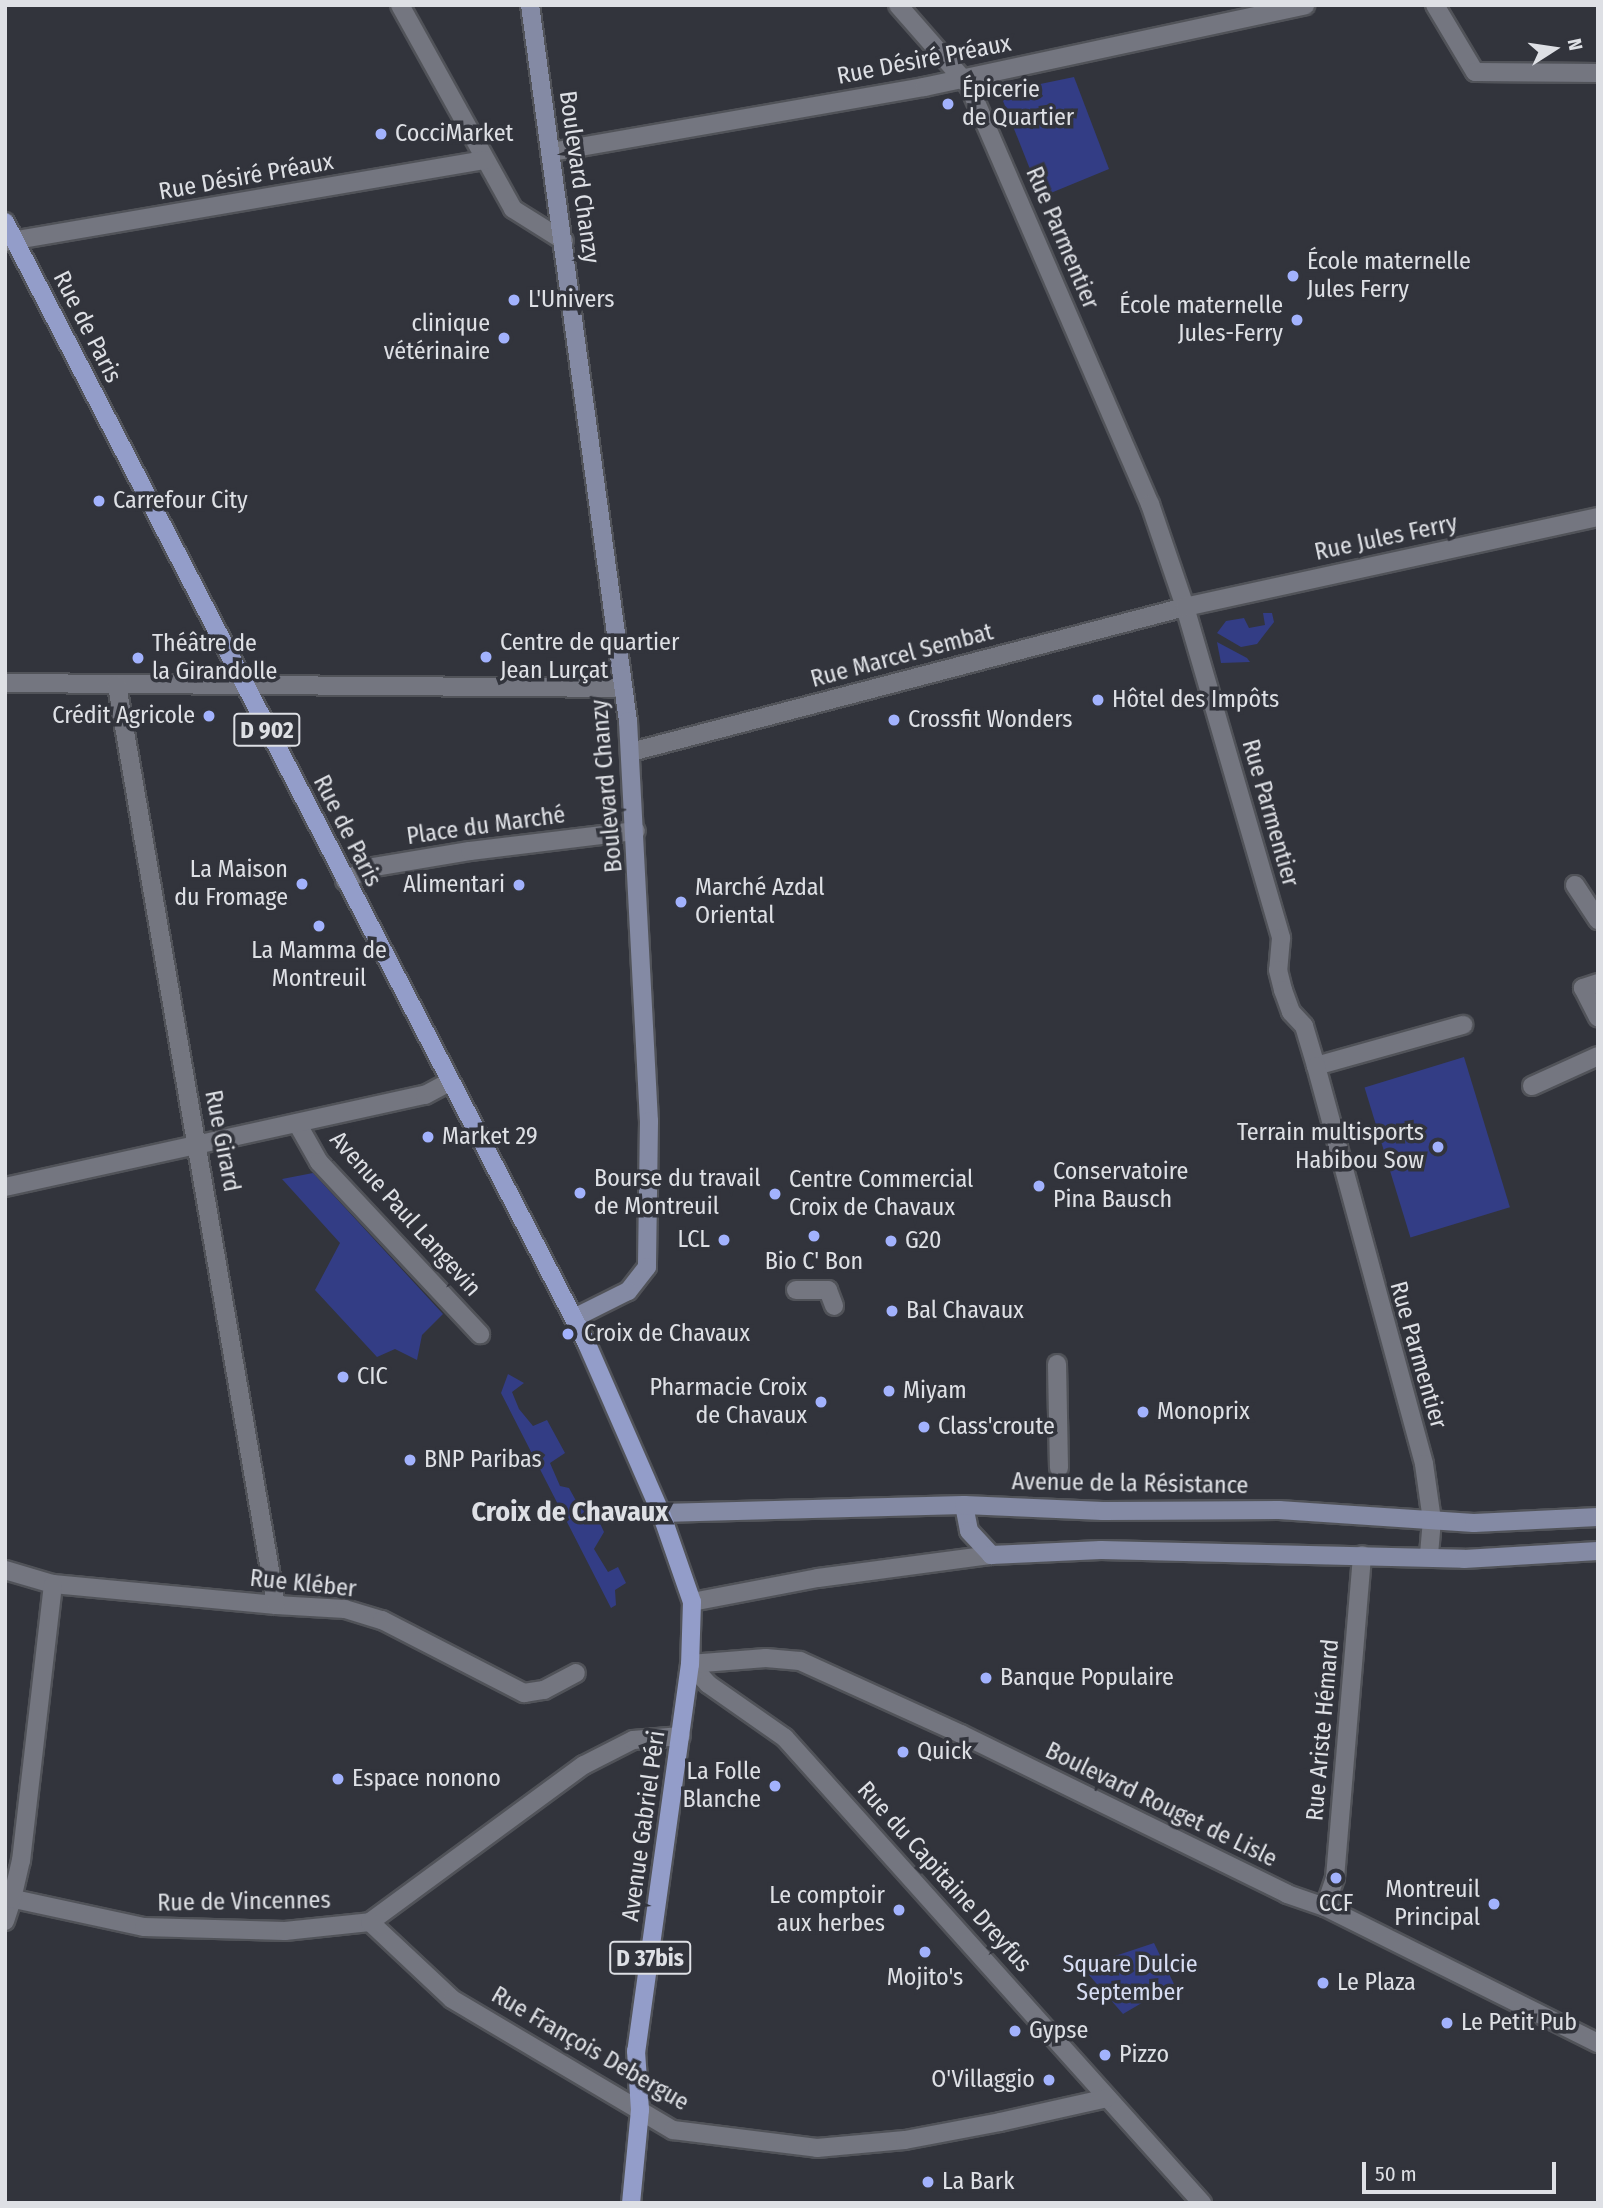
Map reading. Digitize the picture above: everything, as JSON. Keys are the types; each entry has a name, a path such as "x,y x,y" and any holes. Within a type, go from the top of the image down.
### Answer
{"main road":[{"name":"Boulevard Chanzy","path":"530,5 631,752 650,1146 647,1267 628,1291 574,1318"},
{"name":"Rue de Paris","path":"5,222 10,242 244,684 529,1238 574,1318 661,1513 692,1602"},
{"name":"Avenue de la Résistance","path":"661,1513 964,1505 1103,1511 1279,1510 1529,1523 1598,1517"},
{"path":"964,1505 969,1531 991,1555 1101,1550 1501,1559 1598,1551"},
{"name":"Avenue Gabriel Péri","path":"631,2203 640,2110 636,2051 690,1664 692,1602"}],"street":[{"path":"400,5 513,209 564,241"},
{"name":"Rue Parmentier","path":"898,5 957,78 969,86 1139,479 1185,607 1281,938 1278,970 1283,990 1291,1012 1304,1026 1316,1066 1355,1206 1372,1286 1424,1464 1432,1520 1429,1558"},
{"name":"Rue Désiré Préaux","path":"551,152 957,78 1253,20 1305,5"},
{"path":"1435,5 1475,72 1598,73"},
{"name":"Rue Désiré Préaux","path":"10,242 485,160"},
{"name":"Rue Jules Ferry","path":"1185,607 1598,517"},
{"name":"Rue Marcel Sembat","path":"631,752 1185,607"},
{"path":"5,683 623,688"},
{"name":"Rue Girard","path":"117,685 276,1605"},
{"name":"Place du Marché","path":"345,881 368,868 458,853 636,831"},
{"path":"1575,885 1598,920"},
{"path":"1598,983 1583,988 1598,1017"},
{"path":"1316,1066 1463,1025"},
{"path":"1532,1086 1598,1056"},
{"path":"5,1188 425,1095 448,1083"},
{"name":"Avenue Paul Langevin","path":"297,1123 319,1162 480,1334"},
{"path":"796,1290 828,1290 834,1306"},
{"path":"1057,1364 1059,1468"},
{"path":"692,1602 817,1578 991,1555"},
{"name":"Rue Ariste Hémard","path":"1325,1907 1335,1878 1362,1555"},
{"name":"Rue Kléber","path":"5,1570 53,1584 345,1609 382,1619 524,1693 544,1690 576,1673"},
{"path":"5,1921 8,1898 21,1861 53,1584"},
{"name":"Boulevard Rouget de Lisle","path":"690,1664 766,1658 800,1661 961,1734 1287,1895 1325,1907 1598,2043"},
{"name":"Rue du Capitaine Dreyfus","path":"690,1664 708,1684 785,1738 1202,2203"},
{"path":"370,1922 584,1765 633,1740 681,1736"},
{"name":"Rue de Vincennes","path":"8,1898 144,1927 285,1931 370,1922"},
{"name":"Rue François Debergue","path":"370,1922 452,1999 673,2130 817,2148 905,2140 1107,2098"}],"green space":[{"path":"1074,77 1109,169 1041,197 1003,101 1016,89"},
{"path":"1263,613 1272,613 1274,622 1257,644 1241,647 1217,633 1226,621 1244,618 1249,628 1265,625"},
{"path":"1217,642 1247,658 1250,662 1221,663"},
{"name":"Terrain multisports Habibou Sow","path":"1464,1057 1510,1207 1410,1238 1365,1087"},
{"path":"313,1173 443,1314 422,1335 417,1360 395,1349 377,1357 315,1290 340,1243 282,1179"},
{"path":"508,1374 524,1383 512,1392 519,1409 533,1426 547,1420 565,1453 550,1463 560,1486 569,1488 580,1508 592,1506 604,1532 594,1549 608,1572 618,1567 626,1583 615,1590 616,1605 611,1608 501,1393"},
{"name":"Square Dulcie September","path":"1154,1943 1174,1984 1123,2014 1082,1967"}],"place":[{"name":"Épicerie de Quartier","path":"948,104"},
{"name":"CocciMarket","path":"381,134"},
{"name":"École maternelle Jules Ferry","path":"1293,276"},
{"name":"L'Univers","path":"514,300"},
{"name":"École maternelle Jules-Ferry","path":"1297,320"},
{"name":"clinique vétérinaire","path":"504,338"},
{"name":"Carrefour City","path":"99,501"},
{"name":"Centre de quartier Jean Lurçat","path":"486,657"},
{"name":"Théâtre de la Girandolle","path":"138,658"},
{"name":"Hôtel des Impôts","path":"1098,700"},
{"name":"Crédit Agricole","path":"209,716"},
{"name":"Crossfit Wonders","path":"894,720"},
{"name":"La Maison du Fromage","path":"302,884"},
{"name":"Alimentari","path":"519,885"},
{"name":"Marché Azdal Oriental","path":"681,902"},
{"name":"La Mamma de Montreuil","path":"319,926"},
{"name":"Market 29","path":"428,1137"},
{"name":"Terrain multisports Habibou Sow","path":"1438,1147"},
{"name":"Conservatoire Pina Bausch","path":"1039,1186"},
{"name":"Bourse du travail de Montreuil","path":"580,1193"},
{"name":"Centre Commercial Croix de Chavaux","path":"775,1194"},
{"name":"Bio C' Bon","path":"814,1236"},
{"name":"LCL","path":"724,1240"},
{"name":"G20","path":"891,1241"},
{"name":"Bal Chavaux","path":"892,1311"},
{"name":"Croix de Chavaux","path":"568,1334"},
{"name":"CIC","path":"343,1377"},
{"name":"Miyam","path":"889,1391"},
{"name":"Pharmacie Croix de Chavaux","path":"821,1402"},
{"name":"Monoprix","path":"1143,1412"},
{"name":"Class'croute","path":"924,1427"},
{"name":"BNP Paribas","path":"410,1460"},
{"name":"Banque Populaire","path":"986,1678"},
{"name":"Quick","path":"903,1752"},
{"name":"Espace nonono","path":"338,1779"},
{"name":"La Folle Blanche","path":"775,1786"},
{"name":"CCF","path":"1336,1878"},
{"name":"Montreuil Principal","path":"1494,1904"},
{"name":"Le comptoir aux herbes","path":"899,1910"},
{"name":"Mojito's","path":"925,1952"},
{"name":"Le Plaza","path":"1323,1983"},
{"name":"Le Petit Pub","path":"1447,2023"},
{"name":"Gypse","path":"1015,2031"},
{"name":"Pizzo","path":"1105,2055"},
{"name":"O'Villaggio","path":"1049,2080"},
{"name":"La Bark","path":"928,2182"}],"district":[{"name":"Croix de Chavaux","path":"570,1512"}]}
